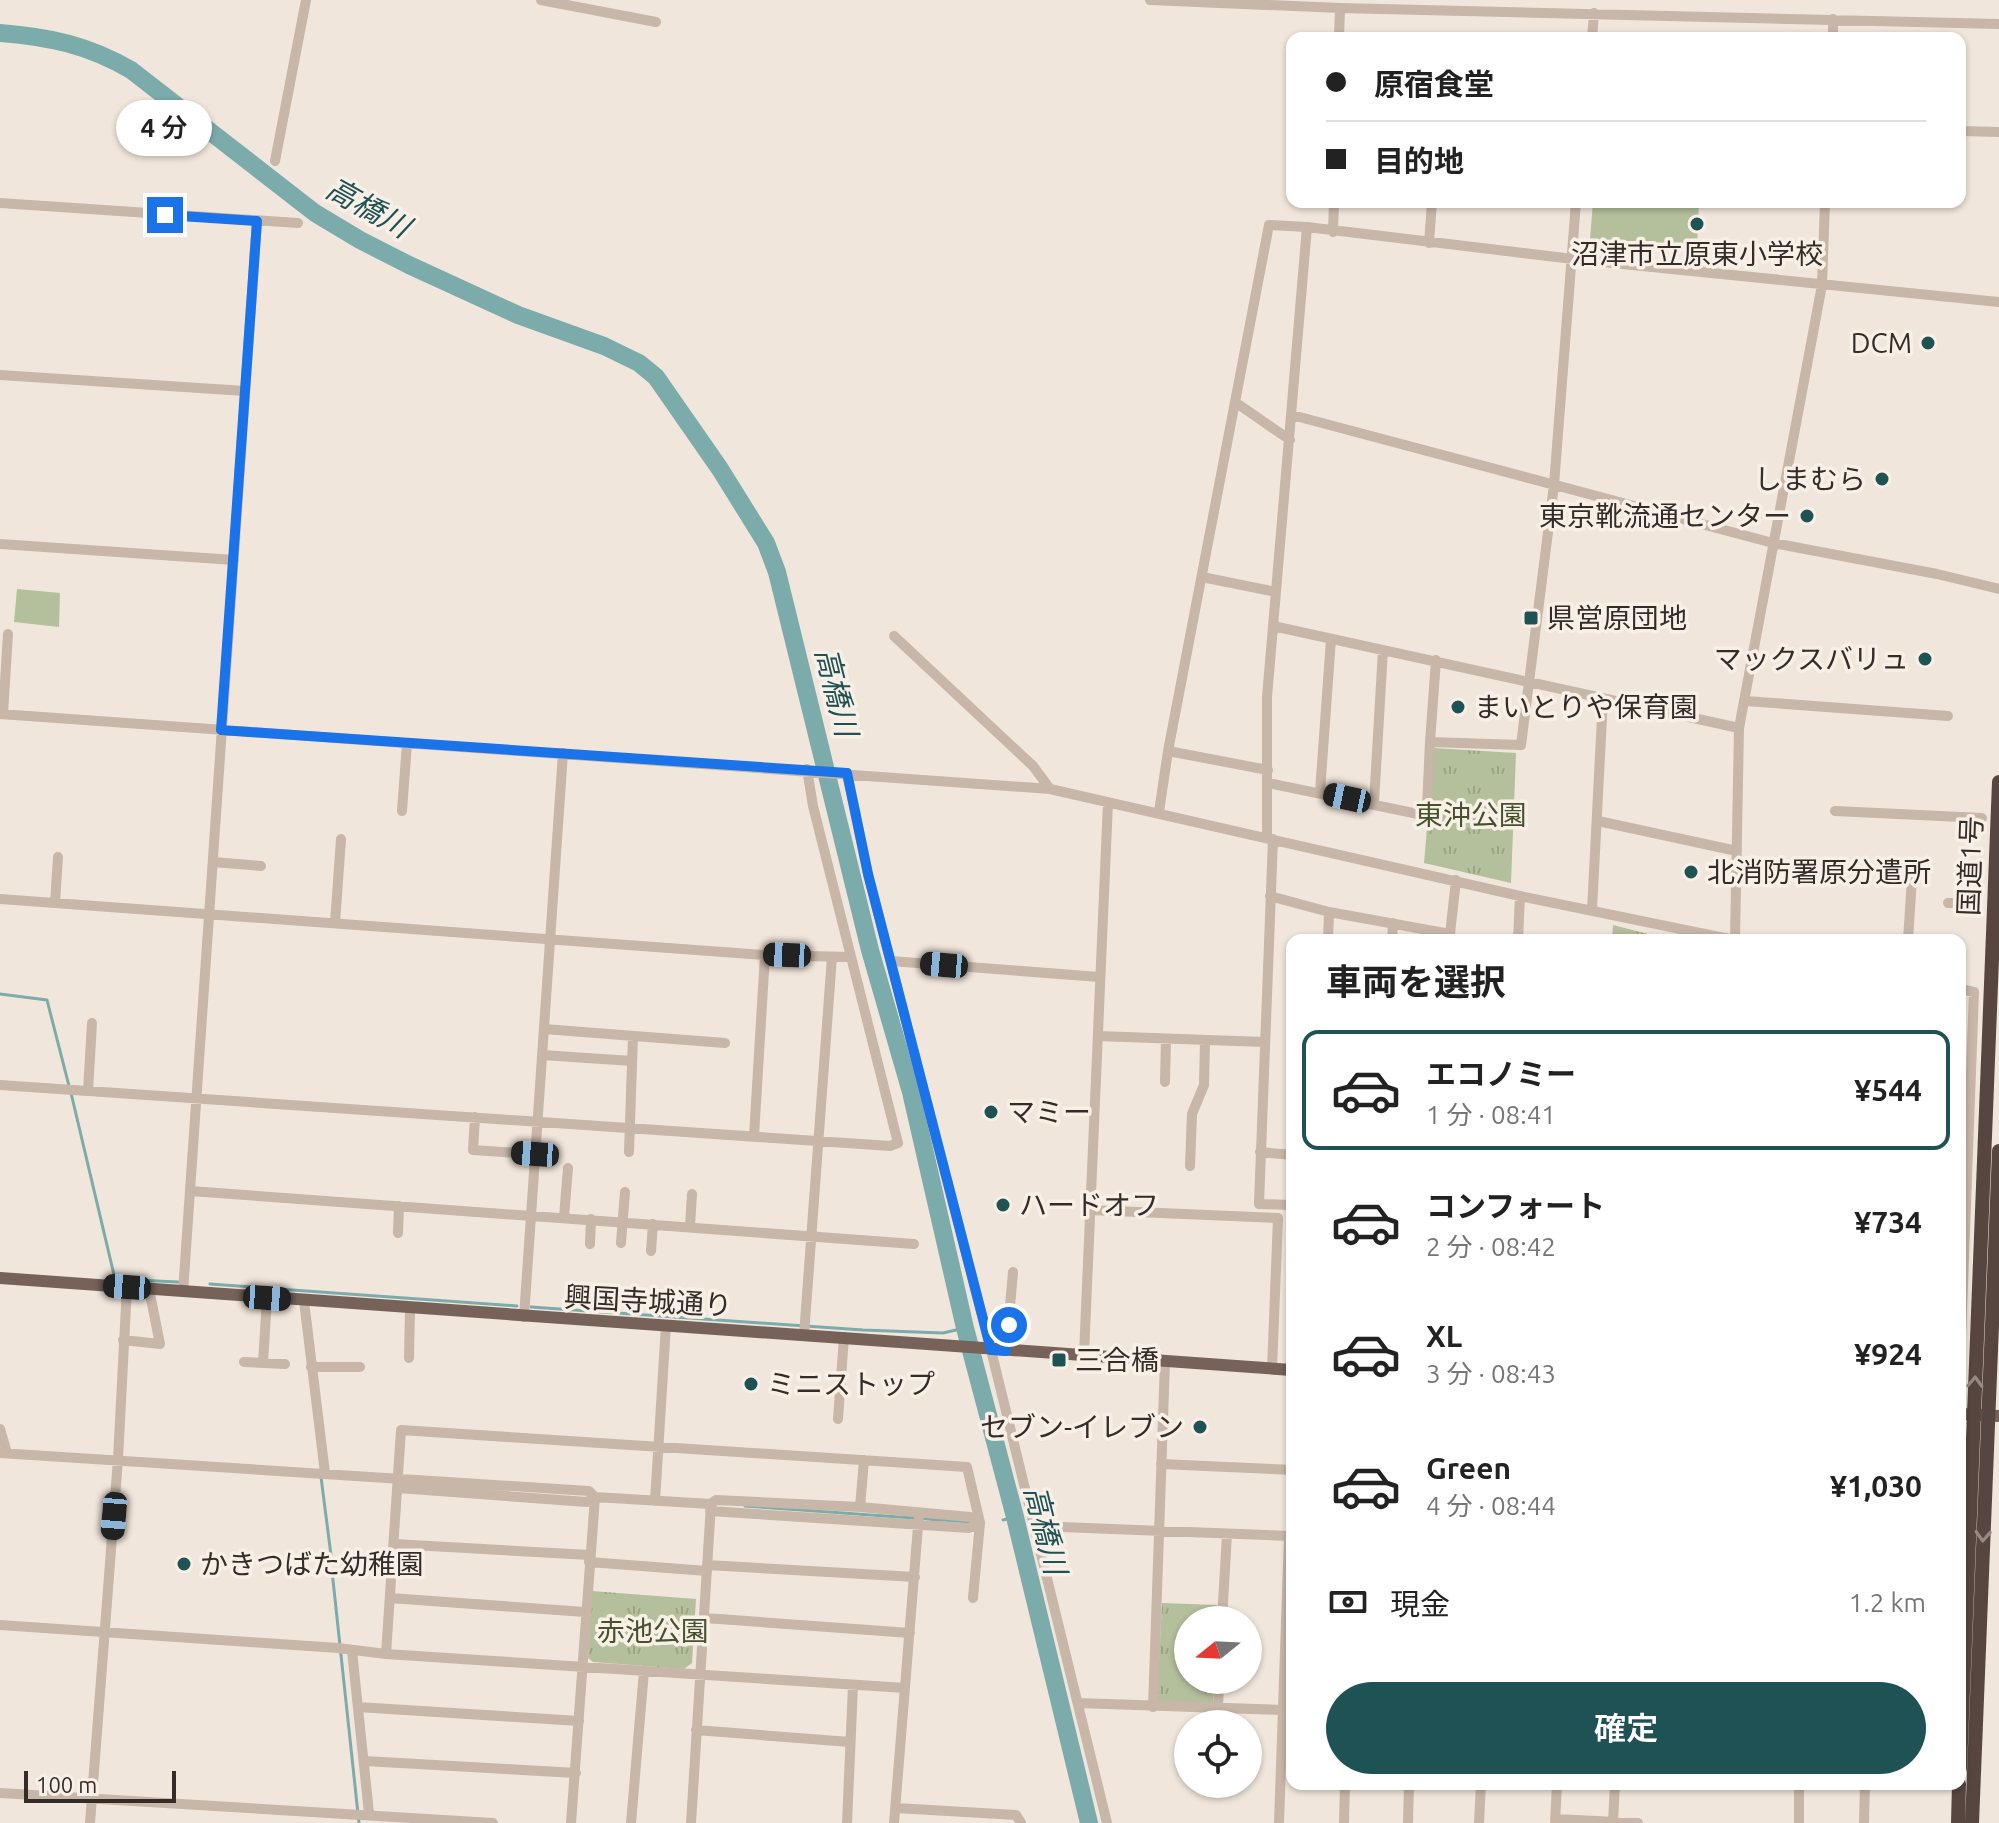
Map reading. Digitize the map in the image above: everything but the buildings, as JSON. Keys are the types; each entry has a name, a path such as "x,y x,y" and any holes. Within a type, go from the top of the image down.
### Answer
{"highway":[{"name":"国道1号","path":"1966,1465 1999,782"},
{"path":"1972,1823 1994,1416 1999,1151"},
{"path":"1958,1823 1959,1790"}],"main road":[{"name":"興国寺城通り","path":"0,1278 524,1317 805,1329 844,1337 1006,1351 1286,1370"},
{"path":"1967,1415 1994,1416"}],"street":[{"path":"275,161 306,0"},
{"path":"541,0 656,22"},
{"path":"1150,0 1340,8 1999,24"},
{"path":"1339,32 1340,8"},
{"path":"1592,32 1594,13"},
{"path":"1833,19 1833,32"},
{"path":"1966,131 1999,132"},
{"path":"0,203 298,223"},
{"path":"1333,232 1334,208"},
{"path":"1429,243 1432,208"},
{"path":"1430,742 1521,745 1554,485 1575,208"},
{"path":"1734,934 1739,728 1822,285 1825,208"},
{"path":"183,1292 257,221"},
{"path":"1159,812 1269,225 1999,302"},
{"path":"1286,1205 1259,1204 1270,896 1267,697 1307,227"},
{"path":"0,375 245,391"},
{"path":"1235,402 1290,440"},
{"path":"1292,415 1773,543 1999,589"},
{"path":"0,544 234,560"},
{"path":"1202,577 1276,592"},
{"path":"1273,626 1531,680 1739,728"},
{"path":"8,634 1,714 807,769 1050,789 1520,896 1706,934"},
{"path":"894,636 1033,766 1050,789"},
{"path":"1320,792 1331,639"},
{"path":"1374,803 1383,650"},
{"path":"1268,783 1418,814 1427,807 1436,660"},
{"path":"1592,910 1603,698"},
{"path":"1746,701 1948,716"},
{"path":"402,811 407,743"},
{"path":"1168,751 1268,770"},
{"path":"524,1317 563,753"},
{"path":"0,1085 890,1146 898,1143 813,806 807,769"},
{"path":"845,773 1107,1823"},
{"path":"1084,1355 1108,802"},
{"path":"1835,811 1982,818"},
{"path":"1598,821 1737,851"},
{"path":"335,923 341,839"},
{"path":"55,903 58,857"},
{"path":"213,862 261,866"},
{"path":"1908,934 1912,878"},
{"path":"1450,934 1456,880"},
{"path":"1270,896 1329,912 1438,934"},
{"path":"1518,934 1520,896"},
{"path":"0,899 765,955 851,957"},
{"path":"1948,903 1978,904"},
{"path":"1328,934 1329,912"},
{"path":"1392,934 1393,923"},
{"path":"754,1136 765,955"},
{"path":"805,1329 832,957"},
{"path":"891,961 1099,977"},
{"path":"1966,990 1974,992 1966,1064"},
{"path":"82,1090 92,1023"},
{"path":"544,1029 725,1043"},
{"path":"629,1152 633,1036"},
{"path":"1098,1036 1264,1042"},
{"path":"1165,1082 1166,1039"},
{"path":"1190,1166 1192,1114 1204,1085 1205,1041"},
{"path":"542,1055 632,1061"},
{"path":"475,1117 473,1150 535,1154"},
{"path":"1260,1152 1286,1154"},
{"path":"564,1217 568,1168"},
{"path":"190,1191 914,1244"},
{"path":"621,1243 625,1192"},
{"path":"690,1226 692,1194"},
{"path":"398,1233 399,1206"},
{"path":"1090,1210 1278,1218 1272,1369"},
{"path":"590,1244 591,1219"},
{"path":"651,1251 653,1224"},
{"path":"1006,1351 1013,1272"},
{"path":"90,1823 118,1459 127,1287"},
{"path":"123,1340 160,1344 149,1289"},
{"path":"263,1363 267,1298"},
{"path":"304,1301 325,1473"},
{"path":"409,1358 410,1308"},
{"path":"655,1501 666,1325"},
{"path":"838,1419 844,1337"},
{"path":"1153,1707 1165,1361"},
{"path":"244,1362 285,1364"},
{"path":"311,1367 360,1367"},
{"path":"0,1429 3,1453 325,1473 398,1483 589,1491 595,1497 711,1508 919,1520"},
{"path":"386,1654 401,1430 967,1467 980,1523 973,1598"},
{"path":"860,1507 864,1460"},
{"path":"1161,1464 1286,1470"},
{"path":"571,1823 595,1497"},
{"path":"691,1823 711,1508 716,1500 860,1507 969,1528 980,1523"},
{"path":"894,1823 919,1520"},
{"path":"1035,1526 1286,1536"},
{"path":"1223,1606 1227,1534"},
{"path":"394,1544 707,1568 915,1577"},
{"path":"390,1598 585,1612"},
{"path":"705,1618 910,1633"},
{"path":"0,1625 905,1688"},
{"path":"1279,1823 1286,1635"},
{"path":"352,1651 369,1813"},
{"path":"631,1823 644,1671"},
{"path":"847,1823 853,1686"},
{"path":"1218,1694 1218,1708"},
{"path":"1078,1703 1283,1710"},
{"path":"358,1707 579,1721"},
{"path":"696,1730 850,1742"},
{"path":"365,1761 576,1773"},
{"path":"1344,1823 1345,1790"},
{"path":"1408,1823 1409,1790"},
{"path":"1479,1823 1481,1790"},
{"path":"1557,1790 1555,1821 1638,1823"},
{"path":"1613,1822 1615,1790"},
{"path":"1799,1790 1799,1823"},
{"path":"1864,1823 1865,1790"},
{"path":"0,1793 369,1813 493,1823"},
{"path":"896,1808 1016,1815 1021,1823"}],"green space":[{"path":"1593,208 1699,208 1697,249 1590,239"},
{"path":"17,589 60,593 59,627 14,622"},
{"name":"東沖公園","path":"1434,748 1516,753 1511,883 1424,863"},
{"path":"1613,925 1648,934 1612,934"},
{"name":"赤池公園","path":"592,1591 696,1599 692,1663 684,1669 593,1662 588,1658"},
{"path":"1162,1603 1217,1605 1174,1606 1174,1694 1213,1694 1213,1704 1157,1701"}],"waterway":[{"name":"高橋川","path":"0,33 68,44 115,61 131,70 315,213 360,240 518,315 604,346 639,363 656,377 720,469 766,543 777,572 870,950 911,1092 965,1328 1015,1517 1089,1823"},
{"path":"0,994 47,1000 69,1086"},
{"path":"71,1093 115,1279 178,1282"},
{"path":"210,1284 517,1306"},
{"path":"531,1307 863,1330 943,1333 965,1328"},
{"path":"321,1477 332,1563"},
{"path":"745,1506 969,1522"},
{"path":"1003,1520 1015,1517"},
{"path":"332,1571 359,1823"}],"place":[{"name":"沼津市立原東小学校","path":"1697,224"},
{"name":"DCM","path":"1928,343"},
{"name":"しまむら","path":"1882,479"},
{"name":"東京靴流通センター","path":"1807,516"},
{"name":"県営原団地","path":"1531,618"},
{"name":"マックスバリュ","path":"1925,659"},
{"name":"まいとりや保育園","path":"1458,707"},
{"name":"北消防署原分遣所","path":"1691,872"},
{"name":"マミー","path":"991,1112"},
{"name":"ハードオフ","path":"1003,1205"},
{"name":"三合橋","path":"1059,1360"},
{"name":"ミニストップ","path":"751,1384"},
{"name":"セブン-イレブン","path":"1200,1427"},
{"name":"かきつばた幼稚園","path":"184,1564"}],"route":[{"path":"165,215 257,221 221,730 847,773 868,874 991,1350 1006,1351 1009,1325"}]}
